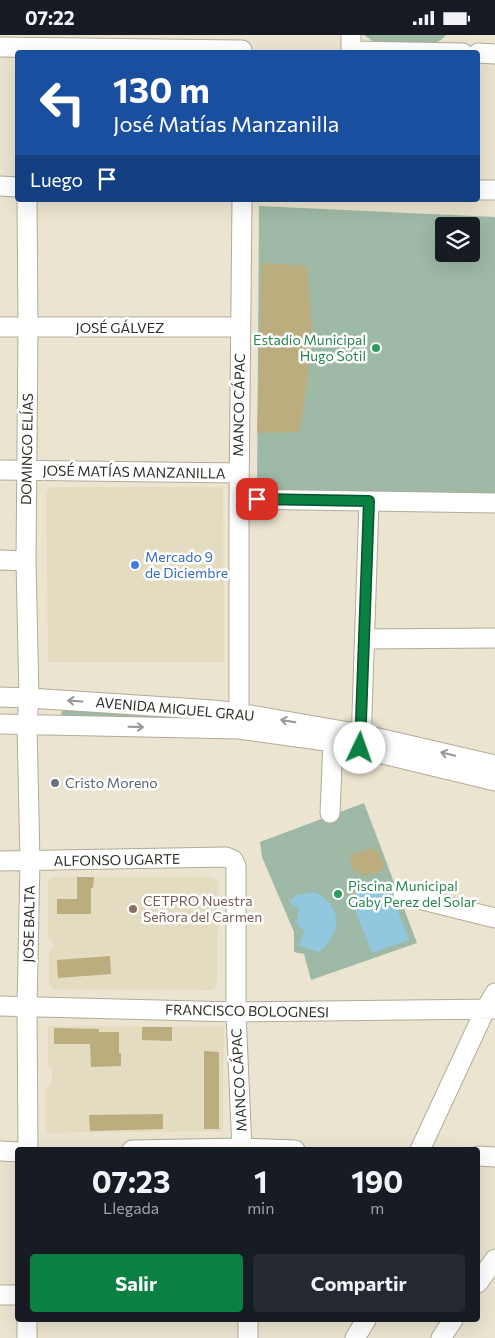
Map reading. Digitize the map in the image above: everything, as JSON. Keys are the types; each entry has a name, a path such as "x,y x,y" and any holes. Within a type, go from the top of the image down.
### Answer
{"street":[{"path":"461,35 462,50"},
{"path":"0,47 27,45 242,46"},
{"path":"351,46 425,50"},
{"path":"480,53 495,54"},
{"path":"0,187 15,187"},
{"path":"480,190 495,190"},
{"name":"DOMINGO ELÍAS","path":"27,202 26,561 29,698"},
{"name":"MANCO CÁPAC","path":"239,721 242,202"},
{"name":"JOSÉ GÁLVEZ","path":"0,327 240,327"},
{"name":"JOSÉ MATÍAS MANZANILLA","path":"0,471 239,473"},
{"path":"239,499 495,503"},
{"path":"361,741 369,501"},
{"path":"0,561 26,561"},
{"path":"365,639 495,638"},
{"name":"AVENIDA MIGUEL GRAU","path":"0,697 213,710 239,721 333,742 361,741 495,781"},
{"name":"JOSE BALTA","path":"28,1147 29,698"},
{"name":"AVENIDA MIGUEL GRAU","path":"0,724 239,721 495,765"},
{"path":"330,813 333,742"},
{"name":"ALFONSO UGARTE","path":"0,861 226,857 233,860"},
{"name":"MANCO CÁPAC","path":"233,860 236,866 236,1013 242,1147"},
{"path":"404,895 495,918"},
{"path":"422,1147 490,1010 495,993"},
{"name":"FRANCISCO BOLOGNESI","path":"0,1005 236,1013 490,1010"},
{"path":"0,1151 15,1151"},
{"path":"480,1156 495,1157"},
{"path":"480,1280 495,1259"},
{"path":"0,1295 15,1295"},
{"path":"27,1338 28,1322"},
{"path":"248,1322 248,1338"},
{"path":"355,1338 365,1322"},
{"path":"441,1338 452,1322"}],"shaded area":[{"name":"Mercado 9 de Diciembre","path":"51,487 223,487 224,662 48,662 46,491"},
{"name":"CETPRO Nuestra Señora del Carmen","path":"52,877 213,877 218,882 217,985 212,990 53,989 49,983 49,952 53,948 52,940 48,937 48,880"},
{"path":"48,1026 224,1027 223,1131 46,1133 45,1090 52,1082 52,1069 48,1065"}],"green space":[{"path":"364,35 446,35 437,42 374,42"},
{"name":"Estadio Municipal Hugo Sotil","path":"259,206 495,217 495,498 257,493"},
{"path":"68,705 214,718 204,722 65,720 61,715"},
{"name":"Piscina Municipal Gaby Perez del Solar","path":"364,803 417,943 311,980 304,954 294,952 294,932 262,857 260,842"}],"water":[{"path":"387,882 409,940 372,953 350,897"},
{"path":"314,892 326,899 334,910 336,917 335,930 332,937 319,952 299,946 304,931 296,923 299,909 289,902 297,895"}],"building":[{"path":"262,263 307,266 312,327 307,383 299,432 257,433"},
{"path":"374,848 379,853 385,867 379,872 361,876 358,871 354,872 349,855"},
{"path":"77,877 94,877 93,888 91,888 91,914 57,914 57,899 77,899"},
{"path":"110,956 111,974 58,978 57,960"},
{"path":"142,1027 172,1027 172,1041 142,1040"},
{"path":"54,1028 99,1029 99,1032 119,1032 121,1066 91,1067 90,1044 54,1044"},
{"path":"204,1051 219,1052 219,1129 204,1129"},
{"path":"163,1114 163,1129 90,1131 89,1115"}],"place":[{"name":"Estadio Municipal Hugo Sotil","path":"376,348"},
{"name":"Mercado 9 de Diciembre","path":"135,565"},
{"name":"Cristo Moreno","path":"55,783"},
{"name":"Piscina Municipal Gaby Perez del Solar","path":"338,894"},
{"name":"CETPRO Nuestra Señora del Carmen","path":"133,909"}],"route":[{"path":"257,499 369,501 360,748"}]}
